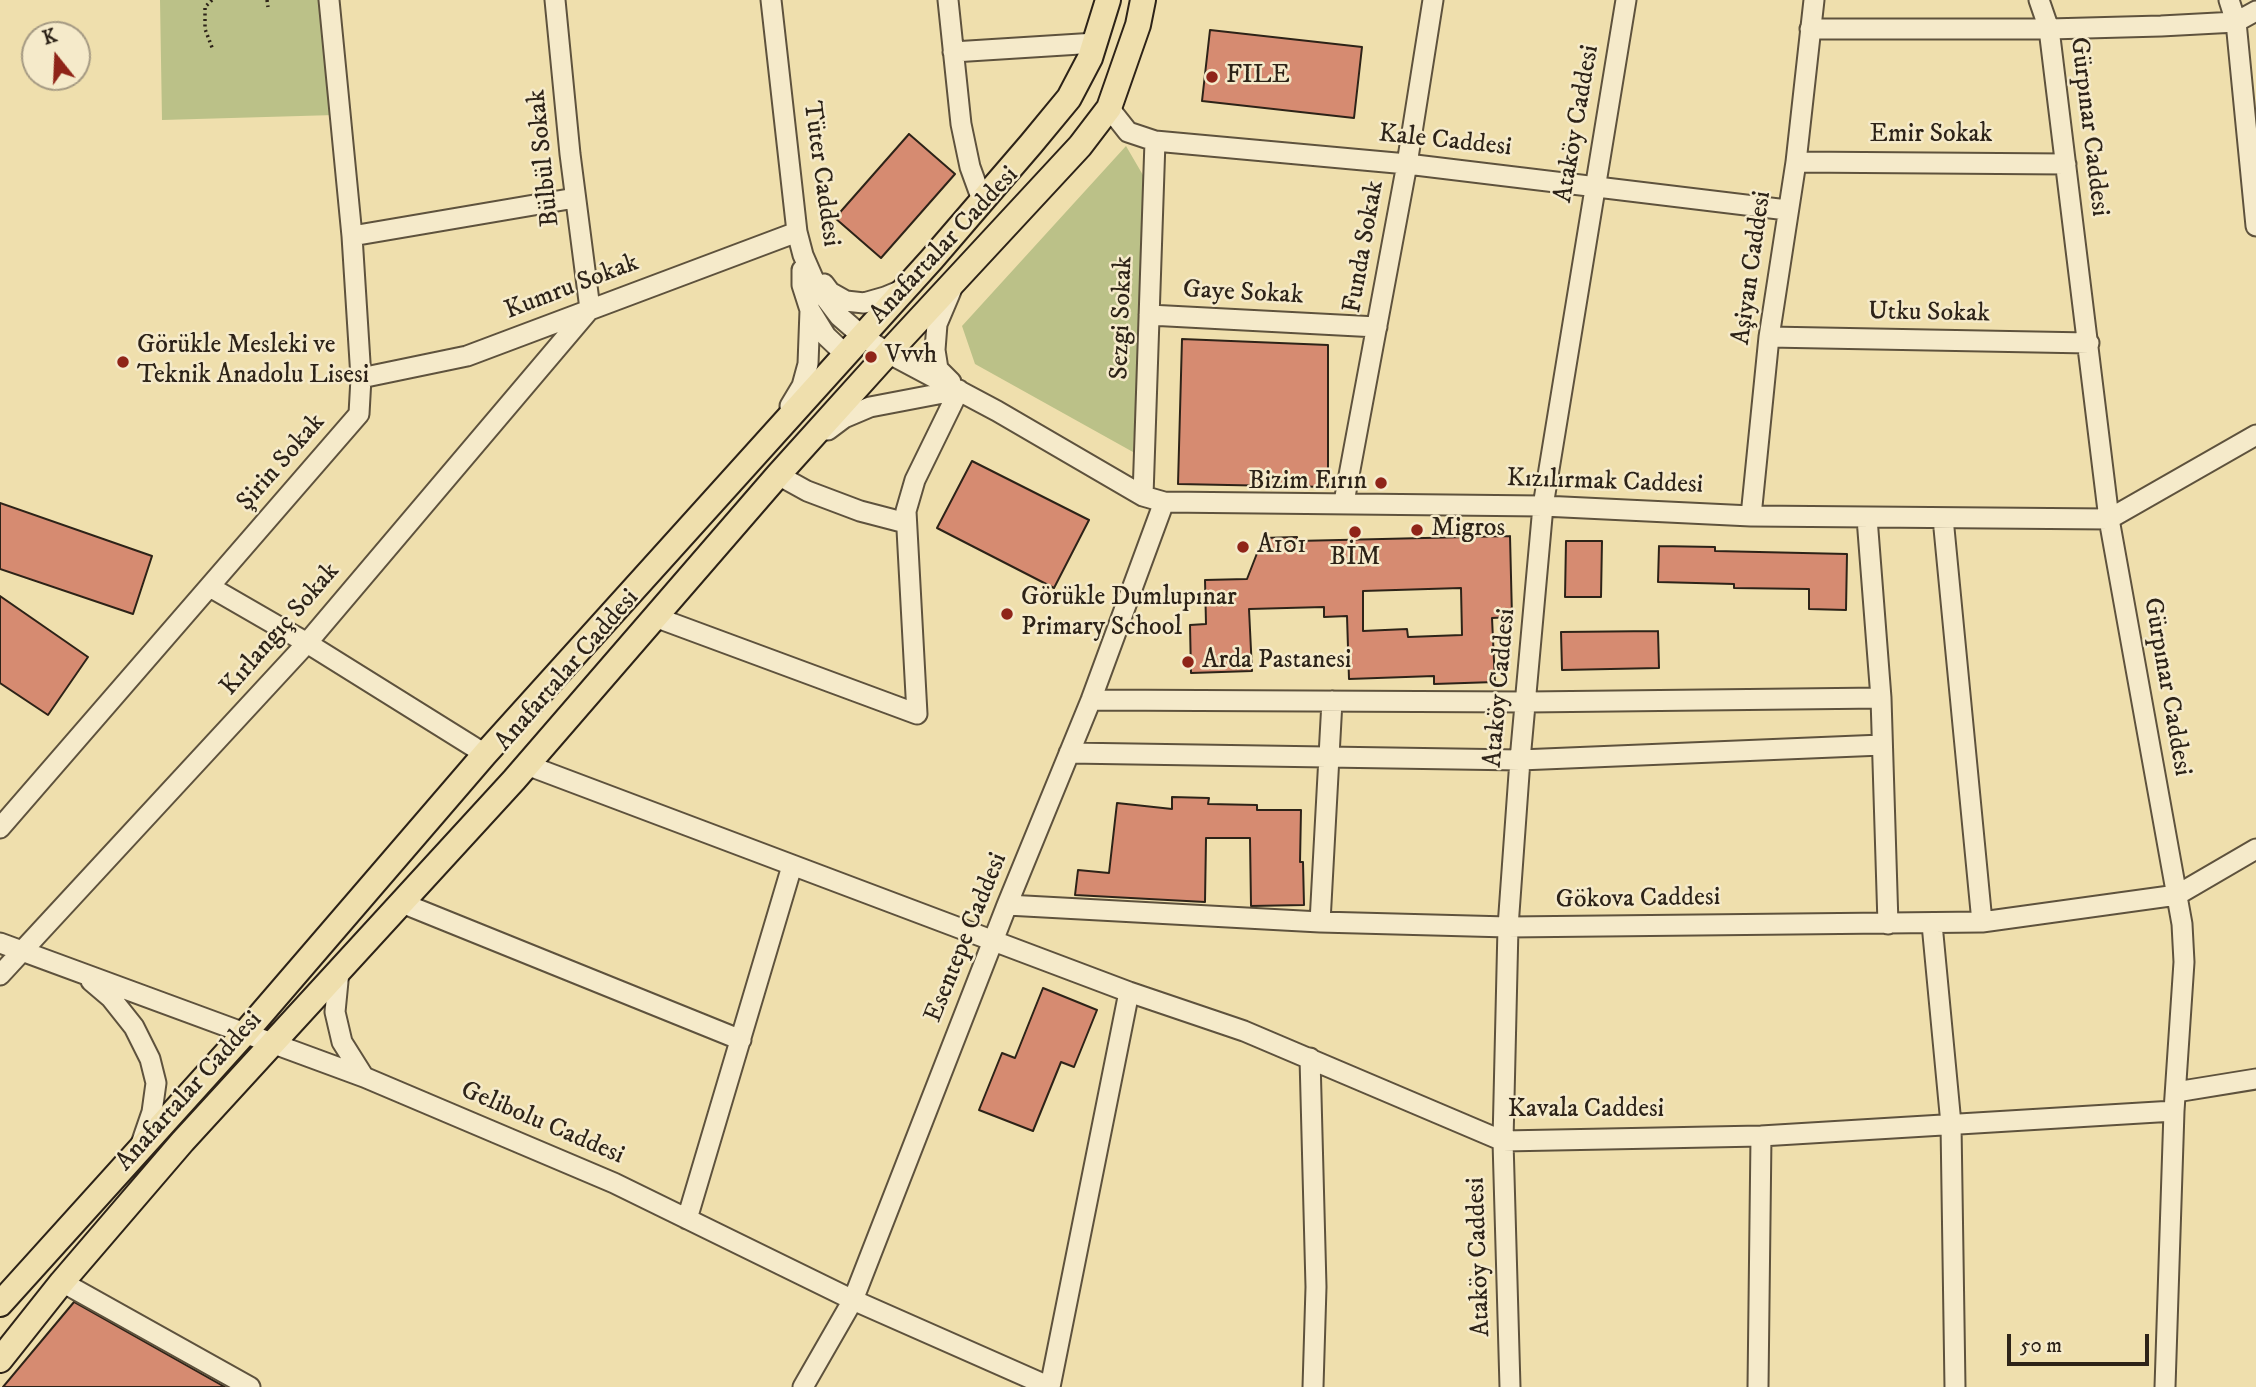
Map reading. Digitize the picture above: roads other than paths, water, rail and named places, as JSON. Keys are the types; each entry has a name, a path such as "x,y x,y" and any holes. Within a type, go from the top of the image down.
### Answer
{"main road":[{"name":"Anafartalar Caddesi","path":"0,1304 244,1034 485,754 906,288 1069,98 1096,43 1108,0"},
{"name":"Anafartalar Caddesi","path":"0,1360 62,1282 183,1142 527,765 778,475 1080,145 1109,108 1138,25 1143,0"}],"street":[{"name":"Şirin Sokak","path":"0,828 359,414 361,378 352,236 329,0"},
{"name":"Bülbül Sokak","path":"555,0 575,198 590,309"},
{"name":"Tüter Caddesi","path":"771,0 797,232 803,255 817,287 839,316 853,345"},
{"path":"948,0 961,124 970,167 982,200"},
{"name":"Funda Sokak","path":"1344,502 1407,164 1433,0"},
{"name":"Ataköy Caddesi","path":"1510,1387 1503,1140 1508,928 1520,760 1543,506 1626,0"},
{"name":"Aşiyan Caddesi","path":"1751,516 1769,337 1796,162 1814,0"},
{"name":"Gürpınar Caddesi","path":"2039,0 2049,29 2109,519 2177,895 2184,962 2175,1101 2165,1387"},
{"path":"2229,0 2236,22 2256,226"},
{"path":"1810,29 2049,29 2236,22 2256,11"},
{"path":"953,52 1096,43"},
{"name":"Kale Caddesi","path":"1109,108 1128,132 1154,141 1407,164 1787,210"},
{"name":"Sezgi Sokak","path":"1143,496 1154,141"},
{"name":"Emir Sokak","path":"1796,162 2066,163"},
{"path":"352,236 575,198"},
{"name":"Kumru Sokak","path":"361,378 467,356 797,232"},
{"path":"803,255 830,292 846,301 864,303 906,288"},
{"path":"803,255 802,285 810,310 826,336 853,345"},
{"path":"959,390 938,369 935,350 937,324 944,303 964,269"},
{"name":"Kırlangıç Sokak","path":"0,975 307,643 590,309"},
{"path":"775,432 802,386 808,365 810,310"},
{"name":"Gaye Sokak","path":"1149,315 1377,327"},
{"name":"Utku Sokak","path":"1769,337 2089,343"},
{"name":"Kızılırmak Caddesi","path":"853,345 888,353 959,390 1143,496 1164,502 1543,506 1751,516 2109,519 2256,435"},
{"path":"906,523 837,504 778,475 844,418 870,407 959,390"},
{"path":"655,617 917,714 906,523 911,489 959,390"},
{"name":"Esentepe Caddesi","path":"803,1387 853,1300 1007,905 1091,700 1164,502"},
{"path":"1867,518 1881,698 1888,924"},
{"path":"1943,519 1982,922"},
{"path":"210,587 307,643 485,754"},
{"path":"1091,700 1527,702 1881,698"},
{"path":"1320,922 1332,701"},
{"path":"1069,753 1520,760 1882,745"},
{"name":"Kavala Caddesi","path":"527,765 993,942 1244,1031 1503,1140 1762,1136 1951,1124 2175,1101 2255,1083"},
{"name":"Gökova Caddesi","path":"1007,905 1320,922 1508,928 1982,922 2177,895 2256,849"},
{"path":"687,1219 792,866"},
{"path":"401,903 741,1040"},
{"path":"1932,924 1951,1124 1955,1387"},
{"name":"Gelibolu Caddesi","path":"0,943 364,1077 614,1183 853,1300 1050,1387"},
{"path":"340,971 335,1012 342,1042 364,1077"},
{"path":"83,973 111,998 134,1027 150,1059 156,1083 138,1152"},
{"path":"1050,1387 1129,992"},
{"path":"1310,1058 1316,1287 1314,1387"},
{"path":"1758,1387 1762,1136"},
{"path":"62,1282 250,1387"}],"place":[{"name":"FILE","path":"1212,77"},
{"name":"Vvvh","path":"871,357"},
{"name":"Görükle Mesleki ve Teknik Anadolu Lisesi","path":"123,362"},
{"name":"Bizim Fırın","path":"1381,483"},
{"name":"Migros","path":"1417,530"},
{"name":"BİM","path":"1355,532"},
{"name":"A101","path":"1243,547"},
{"name":"Görükle Dumlupınar Primary School","path":"1007,614"},
{"name":"Arda Pastanesi","path":"1188,662"}]}
